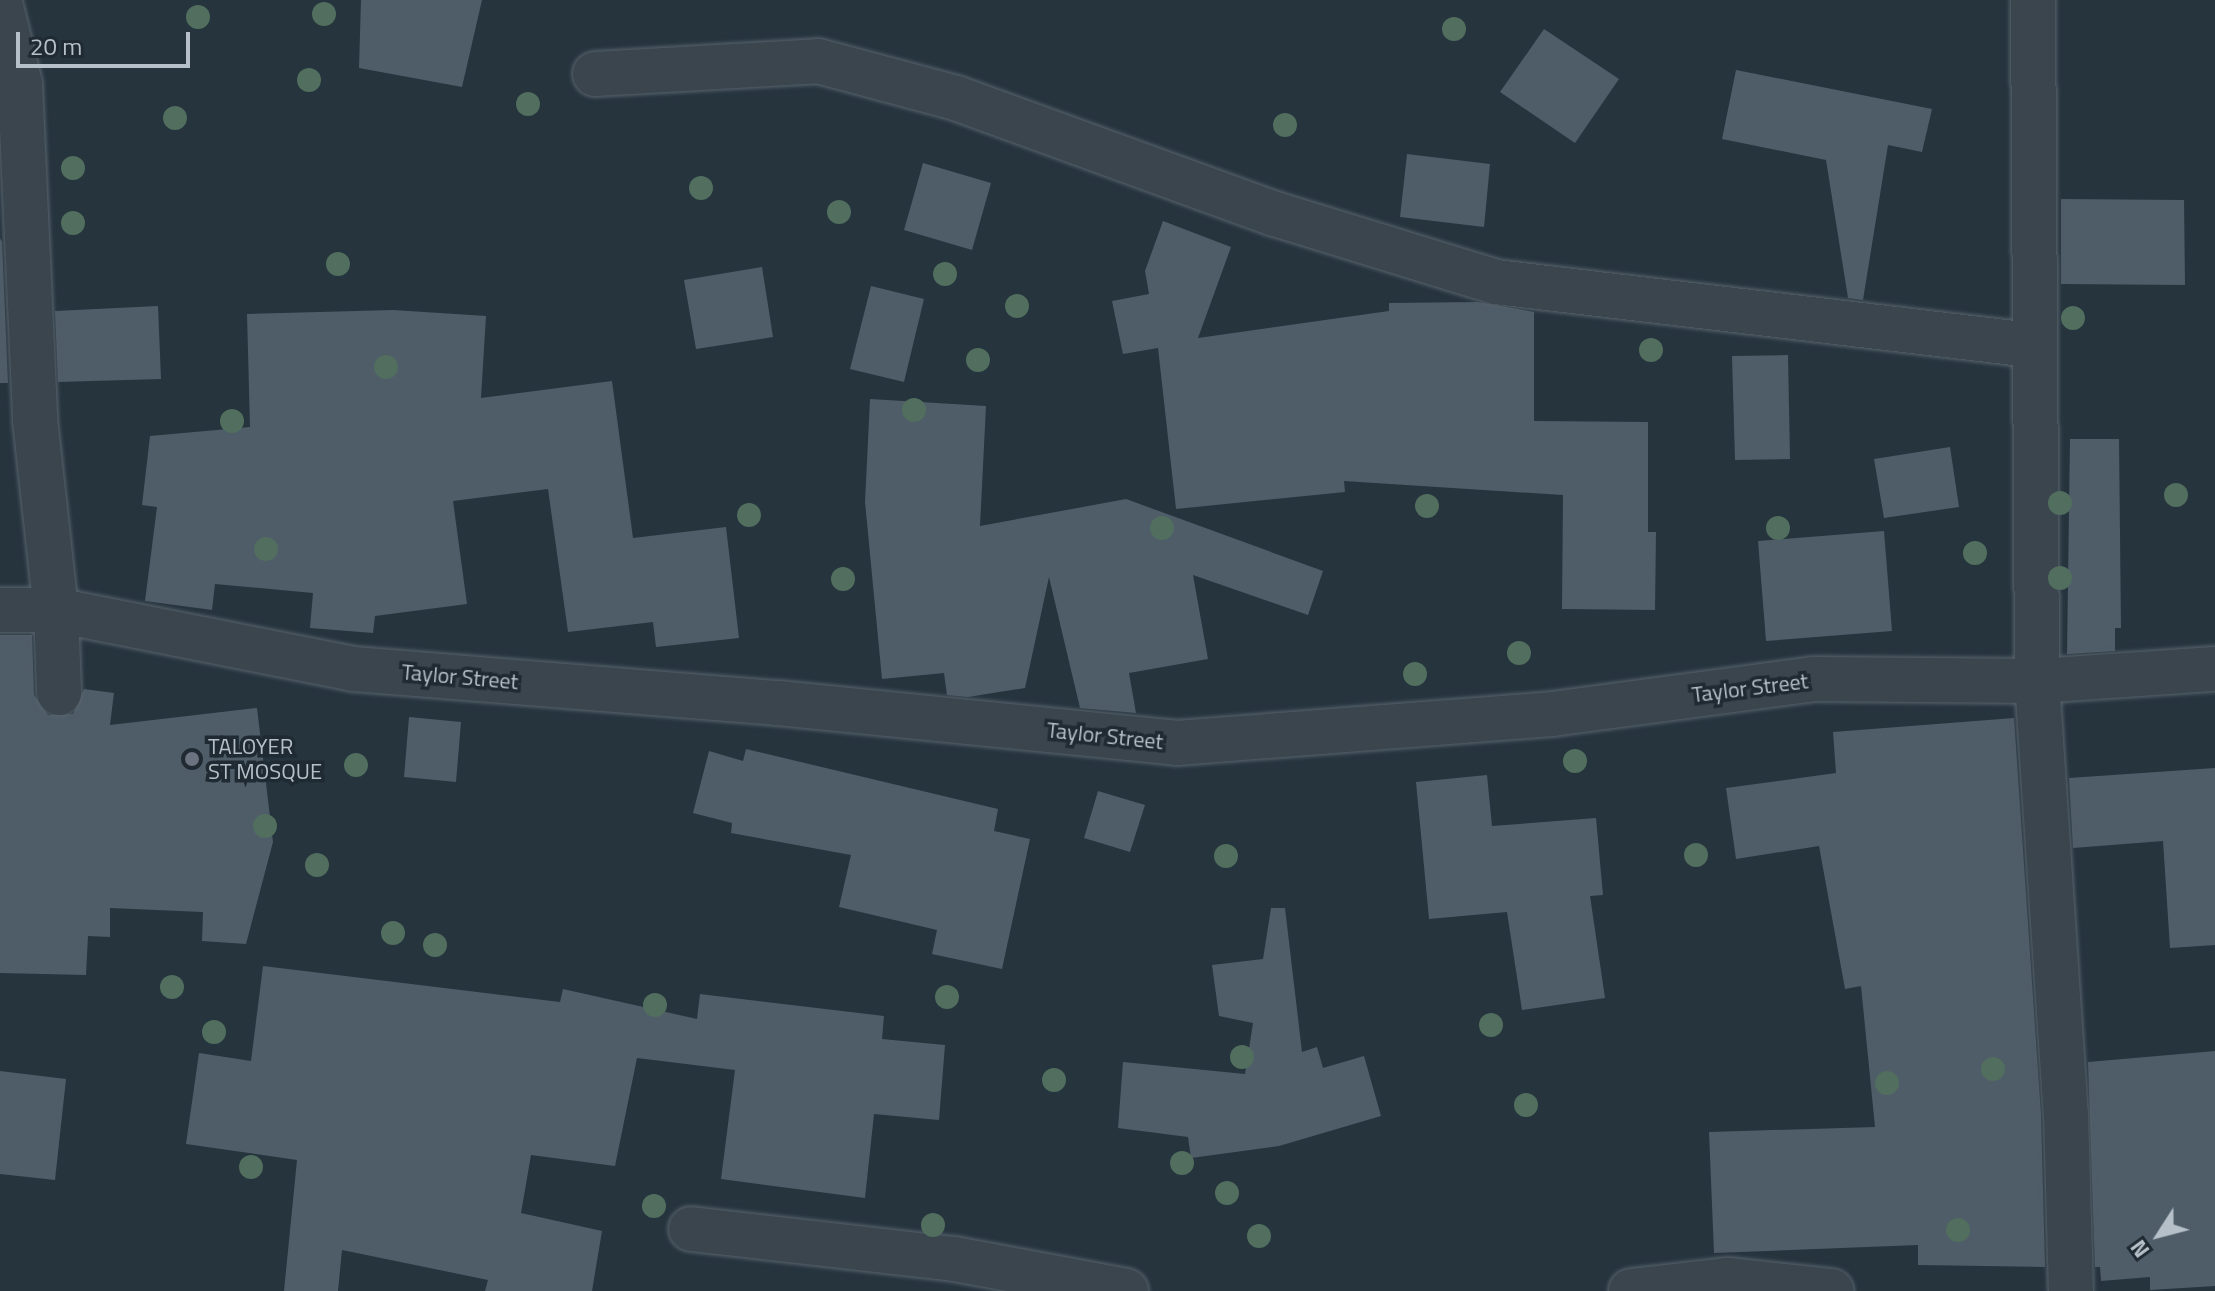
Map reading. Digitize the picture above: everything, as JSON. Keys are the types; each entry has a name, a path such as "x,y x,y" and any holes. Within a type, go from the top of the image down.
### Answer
{"street":[{"path":"2033,0 2031,345 2037,681 2066,1114 2071,1291"},
{"path":"0,3 20,84 35,420 56,610 59,693"},
{"path":"595,74 818,61 956,98 1275,214 1496,282 2031,345"},
{"name":"Taylor Street","path":"0,610 56,610 354,669 778,703 1177,743 1552,714 1814,679 2037,681 2215,669"},
{"path":"691,1229 954,1259 1126,1291"},
{"path":"1631,1291 1728,1280 1831,1291"}],"building":[{"path":"361,0 482,0 462,87 359,68"},
{"path":"1544,29 1619,79 1575,143 1500,92"},
{"path":"1736,70 1932,109 1922,152 1888,145 1863,300 1848,298 1826,160 1722,139"},
{"path":"1407,154 1490,164 1484,227 1400,217"},
{"path":"923,163 991,183 972,250 904,230"},
{"path":"2061,199 2184,200 2185,285 2061,284"},
{"path":"1163,221 1231,247 1198,338 1389,311 1389,303 1477,302 1534,312 1534,421 1648,422 1648,532 1656,532 1655,610 1562,609 1563,495 1344,481 1345,492 1176,509 1158,348 1123,354 1112,301 1149,294 1145,271"},
{"path":"0,238 2,242 8,383 0,383"},
{"path":"762,267 773,337 696,349 684,280"},
{"path":"871,286 924,299 904,382 850,369"},
{"path":"158,306 161,379 58,382 55,311"},
{"path":"393,310 486,316 481,398 612,381 633,538 726,527 739,638 656,647 653,622 568,632 548,489 453,501 467,604 375,616 373,633 310,628 313,593 215,584 212,610 145,601 157,507 142,505 150,436 250,427 247,314"},
{"path":"1788,355 1790,459 1735,460 1732,356"},
{"path":"870,399 986,406 980,526 1126,499 1323,571 1308,615 1193,575 1208,659 1129,673 1136,713 1080,708 1049,577 1025,688 968,697 947,695 944,673 882,679 865,502"},
{"path":"2070,439 2119,439 2121,628 2115,628 2115,651 2067,654"},
{"path":"1950,447 1959,507 1884,518 1874,459"},
{"path":"1884,531 1892,631 1766,641 1758,541"},
{"path":"0,635 32,635 34,695 48,715 73,714 84,689 114,693 110,725 257,708 273,842 246,944 202,941 203,912 110,908 110,937 88,936 86,975 0,973"},
{"path":"409,717 461,722 456,782 404,777"},
{"path":"2014,718 2041,1115 2045,1267 1918,1265 1918,1245 1714,1253 1709,1132 1875,1127 1861,986 1845,989 1819,846 1736,859 1726,788 1836,773 1833,732"},
{"path":"746,749 998,809 994,831 1030,839 1002,969 932,954 937,930 839,907 851,855 731,833 732,823 693,813 709,751 743,761"},
{"path":"2215,768 2215,945 2170,948 2163,841 2073,848 2069,778"},
{"path":"1487,775 1492,826 1596,818 1603,895 1590,896 1605,998 1522,1010 1507,912 1429,919 1416,782"},
{"path":"1098,791 1145,805 1130,852 1084,838"},
{"path":"1271,908 1285,908 1302,1052 1317,1047 1323,1068 1364,1056 1381,1116 1279,1146 1191,1158 1188,1137 1118,1128 1123,1062 1245,1074 1253,1023 1219,1016 1212,965 1263,959"},
{"path":"263,966 560,1002 563,989 697,1019 700,994 884,1016 882,1039 945,1045 939,1120 874,1114 865,1198 721,1179 735,1070 637,1058 615,1166 531,1155 521,1213 602,1231 592,1291 485,1291 488,1280 342,1250 338,1291 284,1291 297,1160 186,1144 199,1053 251,1061"},
{"path":"2215,1051 2215,1286 2150,1290 2150,1277 2101,1281 2100,1267 2095,1267 2088,1062"},
{"path":"0,1071 66,1079 55,1180 0,1174"}],"place":[{"name":"TALOYER ST MOSQUE","path":"192,759"}]}
